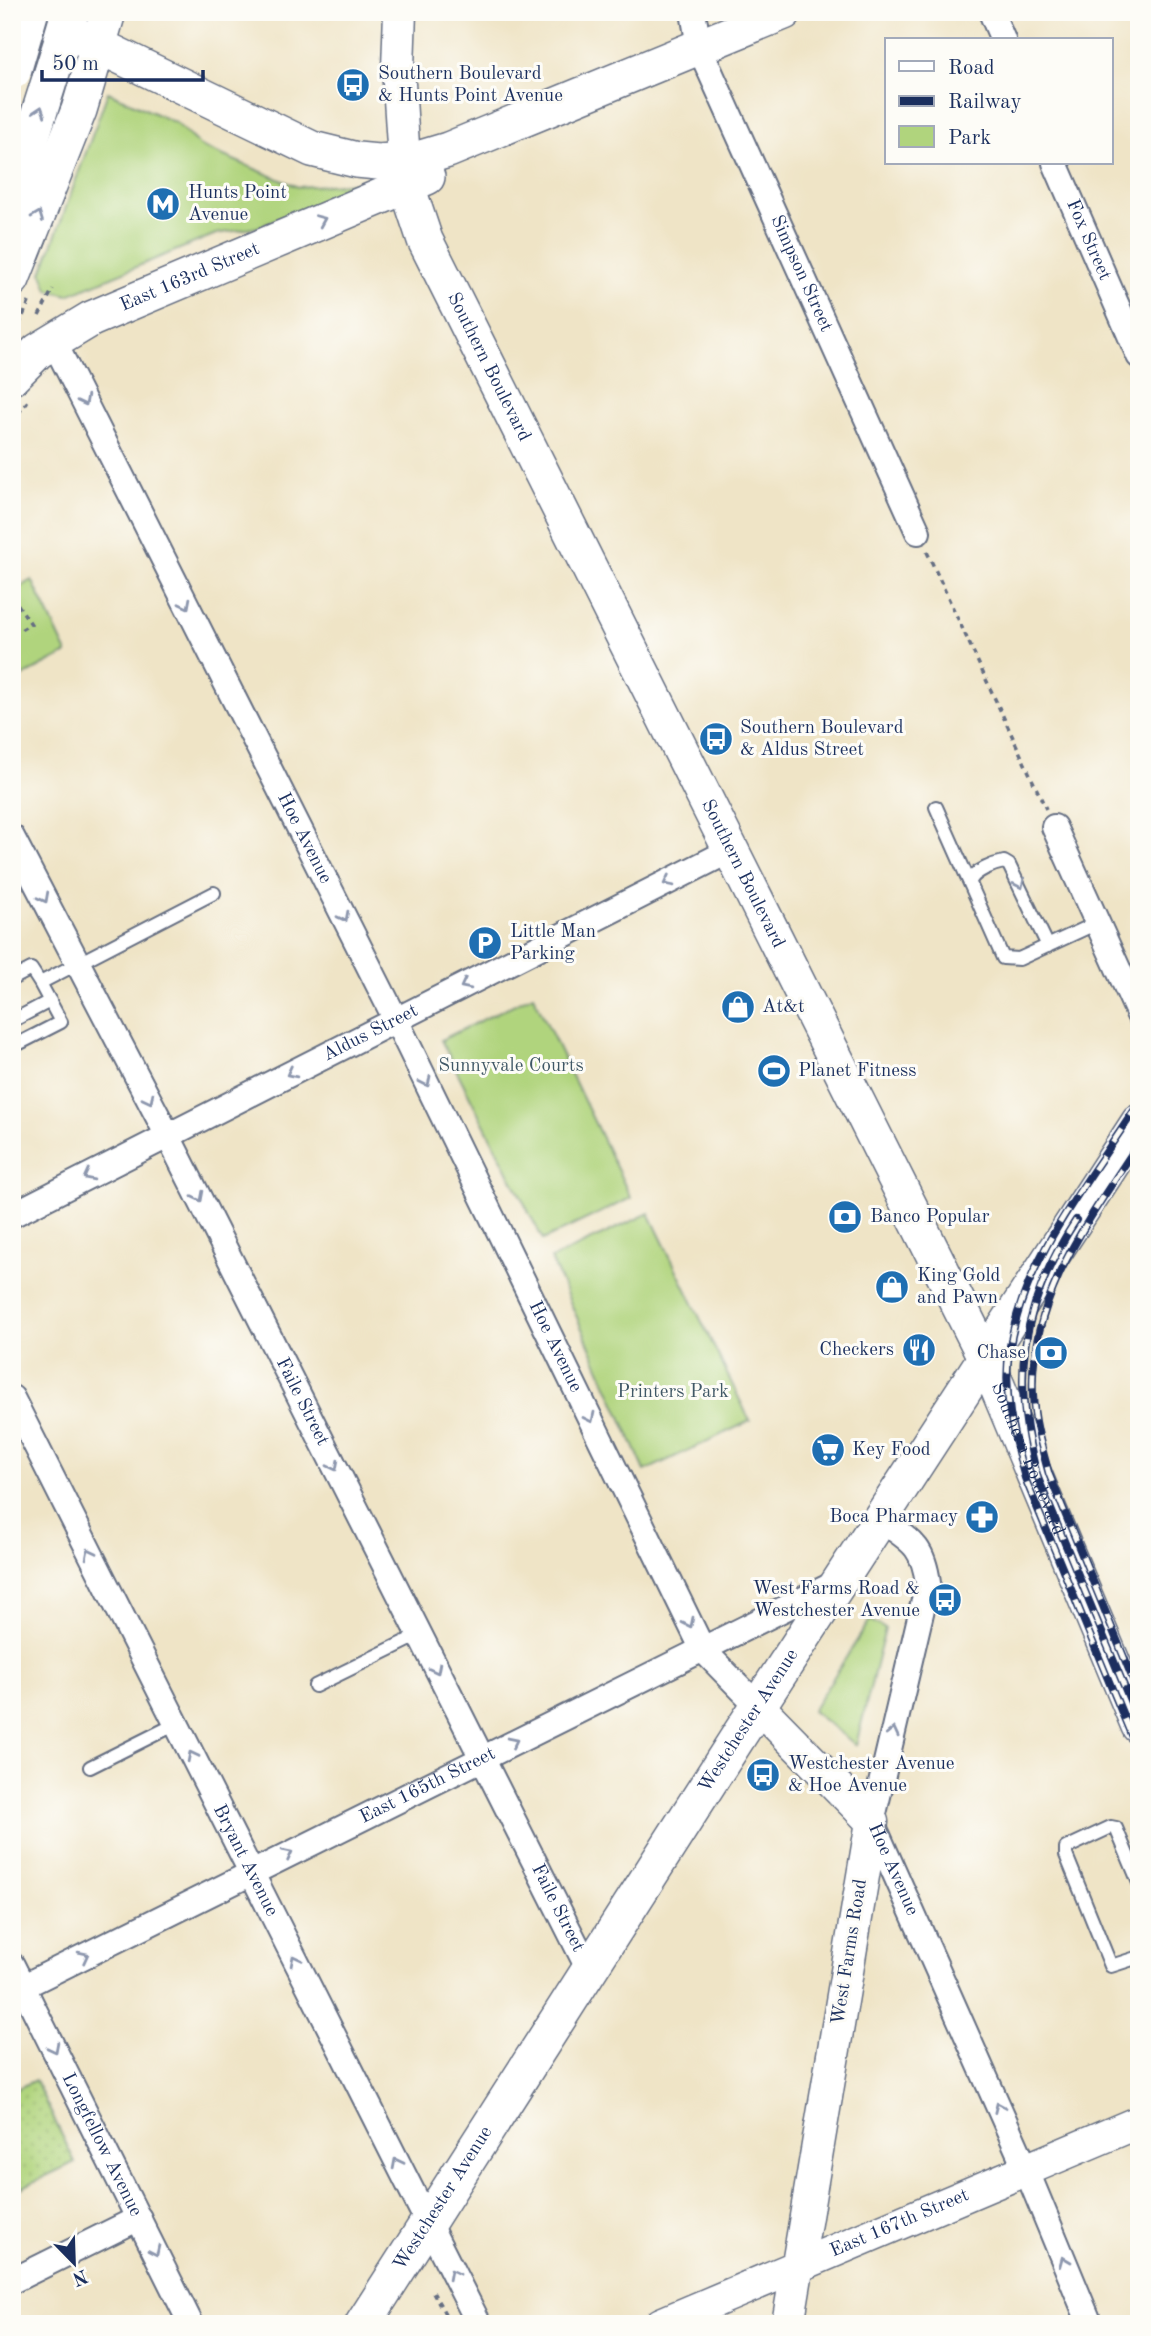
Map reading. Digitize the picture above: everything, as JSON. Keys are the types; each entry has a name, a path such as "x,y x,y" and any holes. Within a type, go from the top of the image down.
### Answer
{"highway":[{"path":"12,70 29,12"}],"main road":[{"path":"29,12 68,22 99,48 295,142 406,173"},
{"path":"23,286 108,12"},
{"name":"East 163rd Street","path":"12,377 44,332 91,319 406,173 440,153 784,12"},
{"path":"12,199 68,22"},
{"name":"Southern Boulevard","path":"406,173 425,240 985,1357 1139,1726"},
{"name":"Westchester Avenue","path":"363,2324 758,1706 1139,1122"}],"street":[{"name":"Southern Boulevard","path":"400,12 398,68 406,173"},
{"name":"Simpson Street","path":"693,12 699,47 918,531"},
{"path":"990,12 1002,38"},
{"name":"Fox Street","path":"1055,164 1139,356"},
{"name":"Hoe Avenue","path":"44,332 396,1020 703,1650 872,1822 1026,2169 1090,2324"},
{"path":"1054,827 1139,1015"},
{"name":"Faile Street","path":"12,837 168,1136 589,1970"},
{"name":"Aldus Street","path":"12,1215 729,851"},
{"name":"Bryant Avenue","path":"12,1398 479,2324"},
{"name":"West Farms Road","path":"788,2324 872,1822 928,1583 925,1557 905,1537 881,1521"},
{"name":"East 165th Street","path":"16,1981 251,1872 842,1580"},
{"name":"Longfellow Avenue","path":"16,1981 191,2324"},
{"name":"East 167th Street","path":"661,2324 1139,2122"},
{"path":"12,2281 139,2218"}],"lane":[{"path":"936,807 1003,958 1012,961 1019,959 1097,923"},
{"path":"970,881 972,876 998,863 1009,865 1048,946"},
{"path":"40,983 214,893"},
{"path":"12,979 31,969 61,1022 12,1047"},
{"path":"12,1021 50,1001"},
{"path":"315,1686 418,1635"},
{"path":"90,1767 176,1724"},
{"path":"1139,1883 1116,1828 1111,1827 1066,1848 1066,1855 1111,1966 1139,1957"}],"path":[{"path":"15,336 23,286"},
{"path":"44,332 53,289"},
{"path":"918,531 1054,827"},
{"path":"12,596 31,624 12,635"},
{"path":"433,2292 451,2324"}],"green space":[{"path":"108,92 176,123 200,146 298,187 357,183 358,197 310,220 281,217 259,227 216,234 68,295 48,290 42,273"},
{"path":"32,580 67,653 12,682 12,591"},
{"name":"Sunnyvale Courts","path":"533,995 631,1198 543,1240 441,1040"},
{"name":"Printers Park","path":"649,1213 750,1421 645,1471 551,1259"},
{"path":"870,1620 885,1629 856,1745 812,1711"},
{"path":"35,2080 75,2162 15,2191 12,2186 12,2091"}],"railway":[{"path":"1139,1103 1081,1189 1045,1249 1018,1313 1010,1346 1007,1379 1013,1429 1025,1478 1139,1754"},
{"path":"1139,1143 1082,1231 1051,1293 1040,1326 1034,1360 1033,1395 1049,1474 1139,1694"},
{"path":"1076,1220 1042,1283 1032,1314 1023,1376 1024,1408 1038,1478 1139,1722"}],"place":[{"name":"Southern Boulevard & Hunts Point Avenue","path":"353,85"},
{"name":"Hunts Point Avenue","path":"163,204"},
{"name":"Southern Boulevard & Aldus Street","path":"716,739"},
{"name":"Little Man Parking","path":"485,943"},
{"name":"At&t","path":"738,1007"},
{"name":"Planet Fitness","path":"774,1071"},
{"name":"Banco Popular","path":"845,1217"},
{"name":"King Gold and Pawn","path":"892,1287"},
{"name":"Checkers","path":"919,1350"},
{"name":"Chase","path":"1051,1353"},
{"name":"Key Food","path":"828,1450"},
{"name":"Boca Pharmacy","path":"982,1517"},
{"name":"West Farms Road & Westchester Avenue","path":"945,1600"},
{"name":"Westchester Avenue & Hoe Avenue","path":"763,1775"}]}
